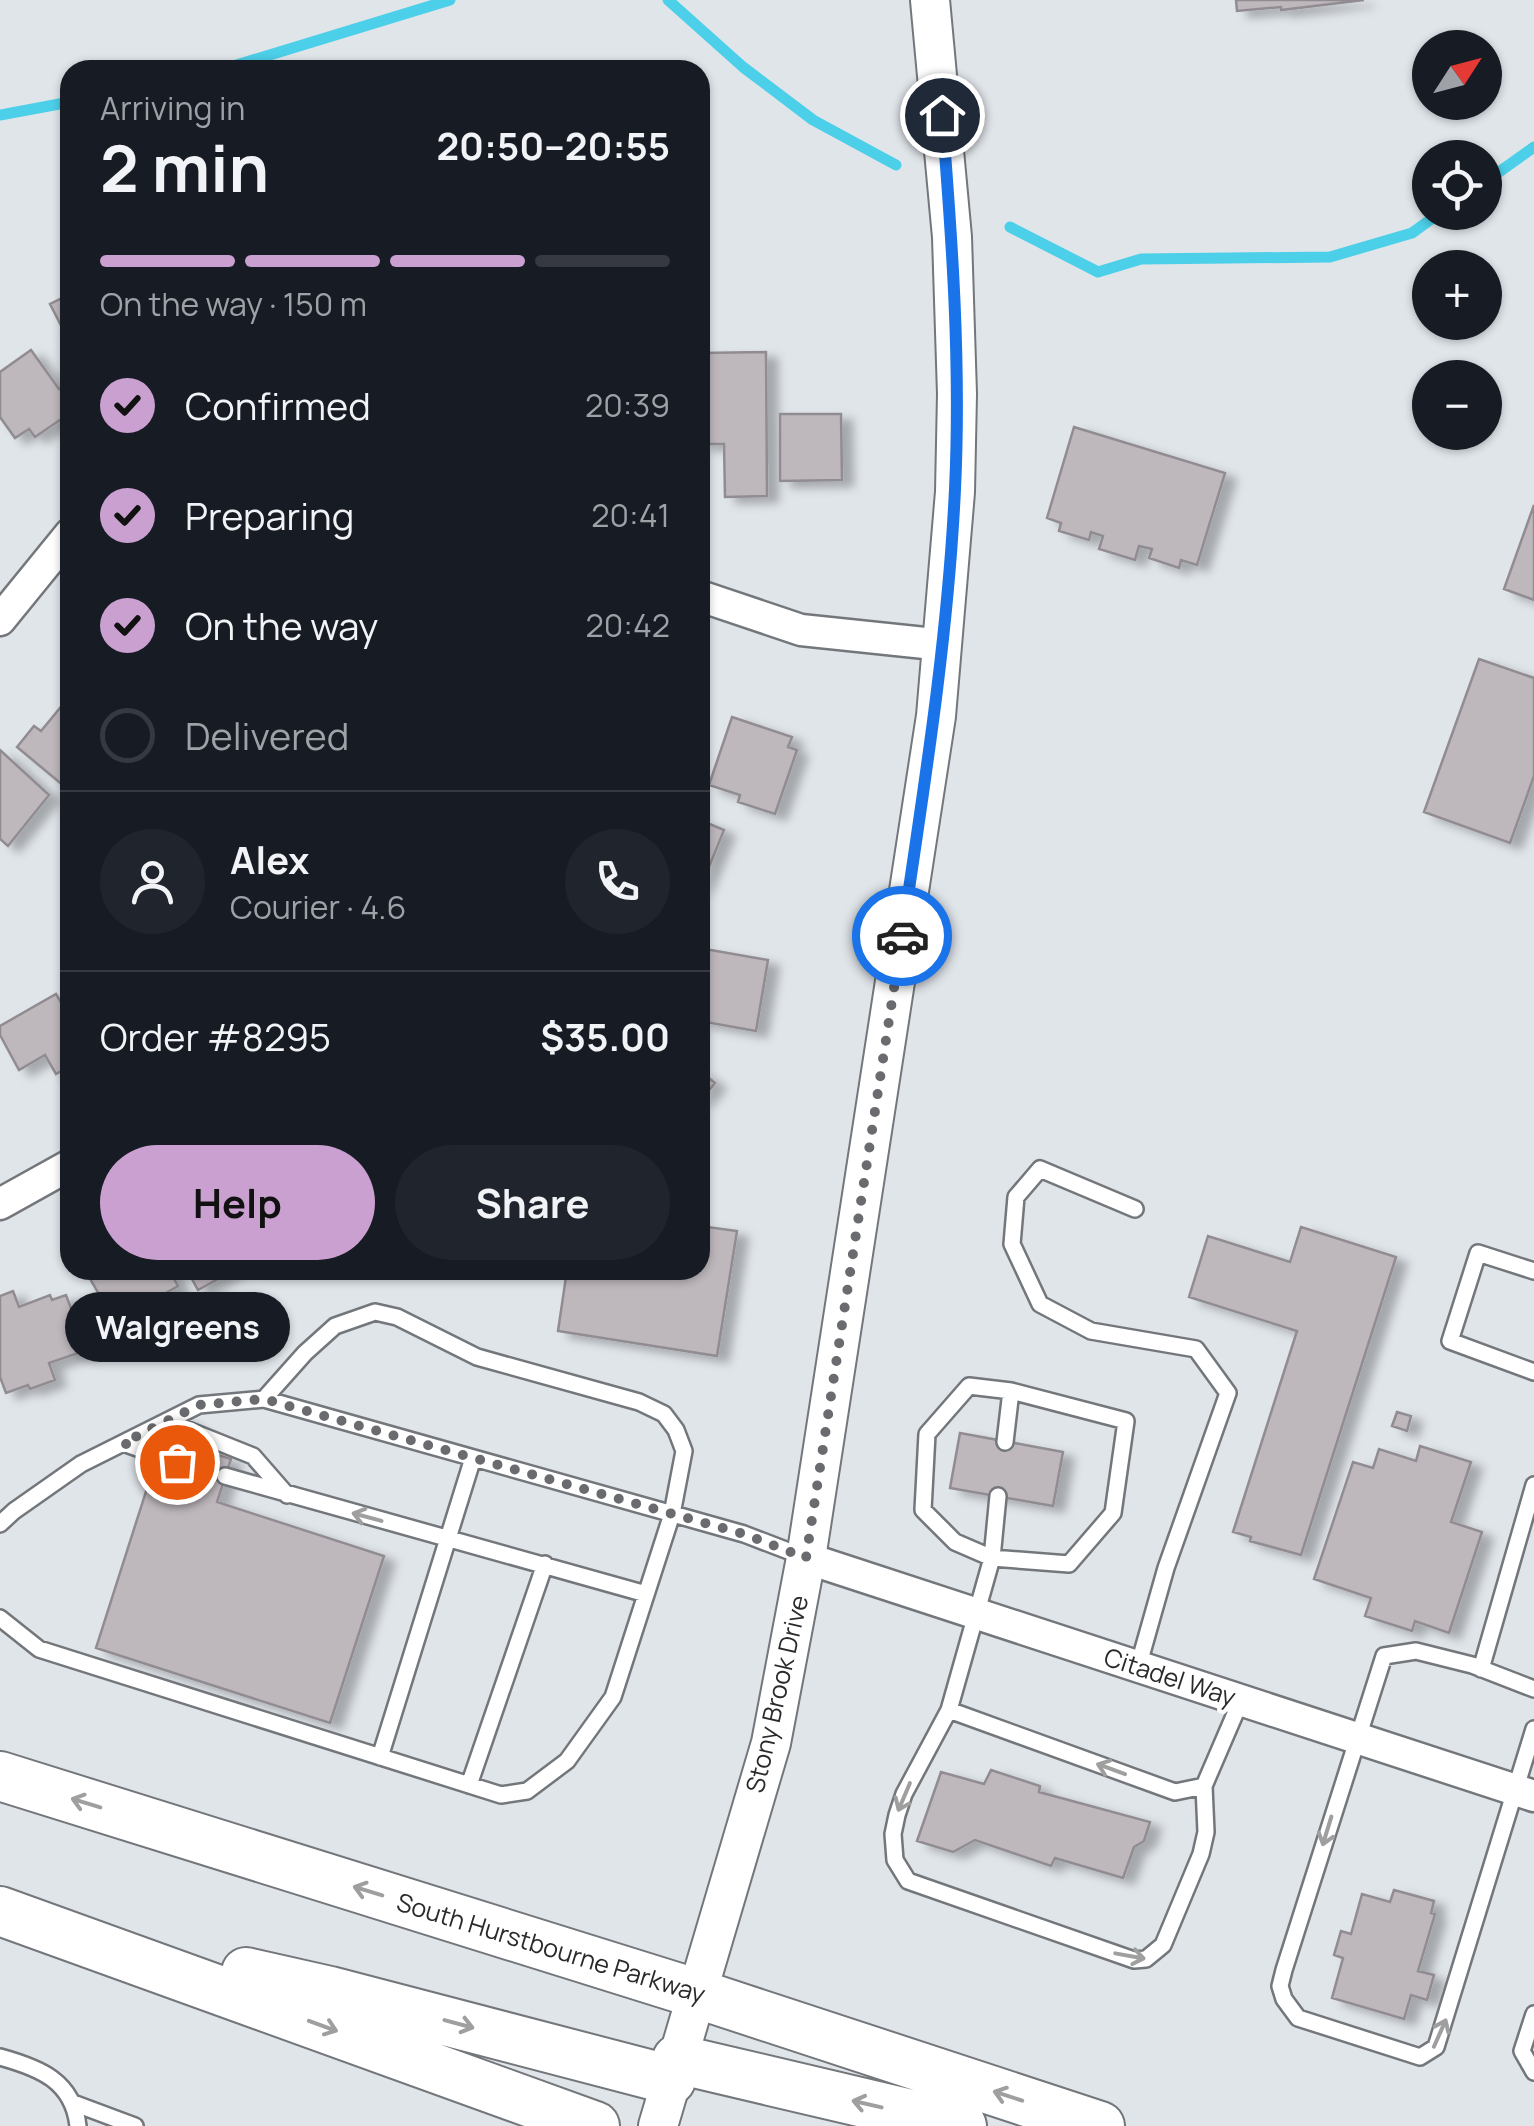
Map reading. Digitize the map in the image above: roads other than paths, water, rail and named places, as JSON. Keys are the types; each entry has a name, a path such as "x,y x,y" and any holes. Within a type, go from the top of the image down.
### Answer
{"main road":[{"name":"South Hurstbourne Parkway","path":"0,1776 695,1993 1100,2126"},
{"path":"0,1912 595,2126"},
{"path":"57,1931 674,2070 962,2126"}],"street":[{"name":"Stony Brook Drive","path":"658,2126 771,1743 806,1558 936,716 955,492 958,394 952,237 930,0"},
{"path":"0,620 60,546"},
{"path":"710,599 801,630 944,645"},
{"path":"0,1204 60,1171"},
{"name":"Citadel Way","path":"806,1558 1524,1793"}],"lane":[{"path":"1135,1209 1040,1169 1016,1198 1012,1244 1040,1304 1091,1332 1196,1349 1228,1393 1166,1568 1138,1667"},
{"path":"1534,1270 1478,1253 1450,1342 1534,1372"},
{"path":"0,1618 39,1649 501,1794 527,1791 567,1761 614,1697 672,1514 684,1451 664,1414 639,1402 478,1357 397,1317 375,1312 335,1326 264,1399"},
{"path":"969,1386 1011,1392 1126,1421 1113,1513 1069,1564 992,1558 955,1542 923,1510 927,1434 969,1386"},
{"path":"1005,1442 1011,1392"},
{"path":"0,1524 81,1464 199,1405 264,1399 744,1534 806,1558"},
{"path":"168,1422 253,1456 287,1495"},
{"path":"123,1443 177,1462"},
{"path":"380,1757 473,1458"},
{"path":"225,1476 646,1594"},
{"path":"1480,1669 1534,1485"},
{"path":"998,1496 992,1558 949,1710 897,1814 895,1860 908,1880 1134,1960 1146,1959 1163,1945 1201,1854 1206,1832 1204,1786 1241,1700"},
{"path":"470,1785 545,1564"},
{"path":"1534,1689 1416,1651 1384,1656 1280,1986 1298,2018 1420,2057 1436,2047 1524,1793 1534,1728"},
{"path":"949,1710 1175,1792 1204,1786"},
{"path":"1534,2014 1522,2051 1534,2072"},
{"path":"0,2057 54,2077 76,2104 135,2126"},
{"path":"76,2104 78,2126"}],"waterway":[{"path":"253,60 450,0"},
{"path":"668,0 743,67 813,120 896,165"},
{"path":"0,115 60,104"},
{"path":"1502,170 1534,147"},
{"path":"1010,227 1098,272 1141,259 1330,257 1416,230"}],"place":[{"name":"Walgreens","path":"177,1462"}]}
